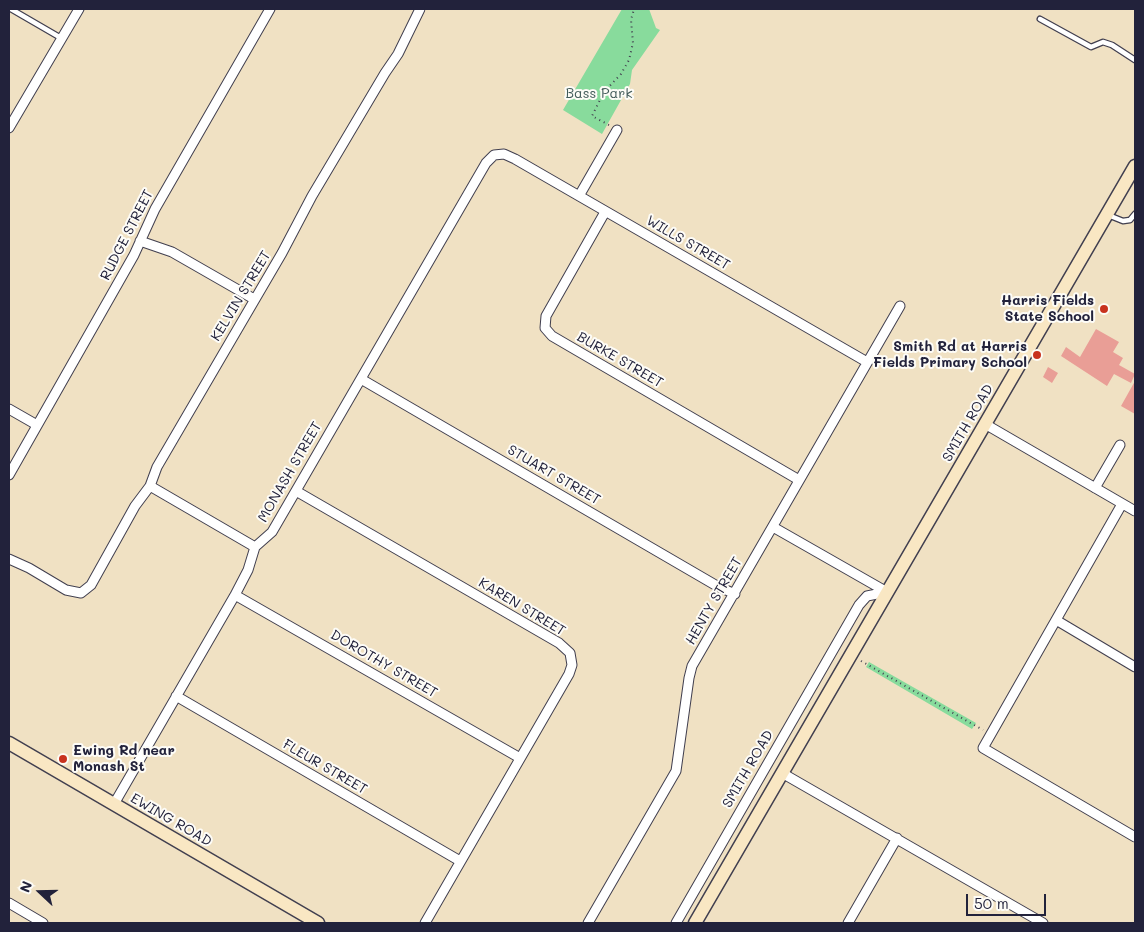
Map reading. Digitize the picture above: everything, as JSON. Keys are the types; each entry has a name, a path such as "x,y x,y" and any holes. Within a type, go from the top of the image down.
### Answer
{"street":[{"path":"9,128 79,9"},
{"name":"RUDGE STREET","path":"9,475 134,255 155,209 270,9"},
{"name":"KELVIN STREET","path":"9,559 29,568 66,590 80,593 91,585 135,506 150,486 157,467 293,235 312,196 398,54 415,15 420,9"},
{"path":"579,196 617,130"},
{"name":"WILLS STREET","path":"494,155 504,154 867,362"},
{"name":"MONASH STREET","path":"114,804 235,594 248,570 255,547 272,532 486,163 494,155"},
{"name":"SMITH ROAD","path":"695,923 1135,166"},
{"name":"BURKE STREET","path":"605,212 546,316 545,328 552,336 799,480"},
{"path":"140,241 172,252 254,299"},
{"name":"HENTY STREET","path":"588,923 676,771 688,678 692,666 900,306"},
{"name":"STUART STREET","path":"360,379 717,586 735,594"},
{"path":"9,409 37,425"},
{"path":"985,424 1135,511"},
{"path":"1095,488 1120,445"},
{"path":"150,486 255,547"},
{"name":"KAREN STREET","path":"296,491 559,643 570,653 572,666 569,674 425,923"},
{"path":"1122,504 982,748 1135,837"},
{"path":"773,527 887,592"},
{"name":"SMITH ROAD","path":"676,923 859,605 867,596 887,592"},
{"name":"DOROTHY STREET","path":"235,594 520,758"},
{"path":"1056,620 1135,667"},
{"name":"FLEUR STREET","path":"176,696 460,861"},
{"name":"EWING ROAD","path":"9,743 315,922"},
{"path":"782,773 1043,923"},
{"path":"848,923 897,838"},
{"path":"9,903 44,923"}],"lane":[{"path":"11,9 62,38"},
{"path":"1040,19 1090,47 1103,42 1112,45 1135,60"},
{"path":"1107,215 1123,221 1130,220 1135,214"}],"path":[{"path":"617,130 592,116 604,92 621,74 629,60 633,43 631,20 634,9"},
{"path":"861,660 990,734"}],"green space":[{"name":"Bass Park","path":"622,9 649,9 656,28 660,30 632,70 630,84 602,134 563,110"},
{"path":"869,662 976,723 972,729 866,667"}],"building":[{"path":"1096,329 1119,342 1113,352 1123,358 1119,365 1135,374 1131,383 1114,374 1107,386 1061,356 1066,347 1080,357"},
{"path":"1048,367 1058,373 1052,383 1043,377"},
{"path":"1135,381 1135,414 1121,406"}],"place":[{"name":"Harris Fields State School","path":"1104,309"},
{"name":"Smith Rd at Harris Fields Primary School","path":"1037,355"},
{"name":"Ewing Rd near Monash St","path":"63,759"}]}
